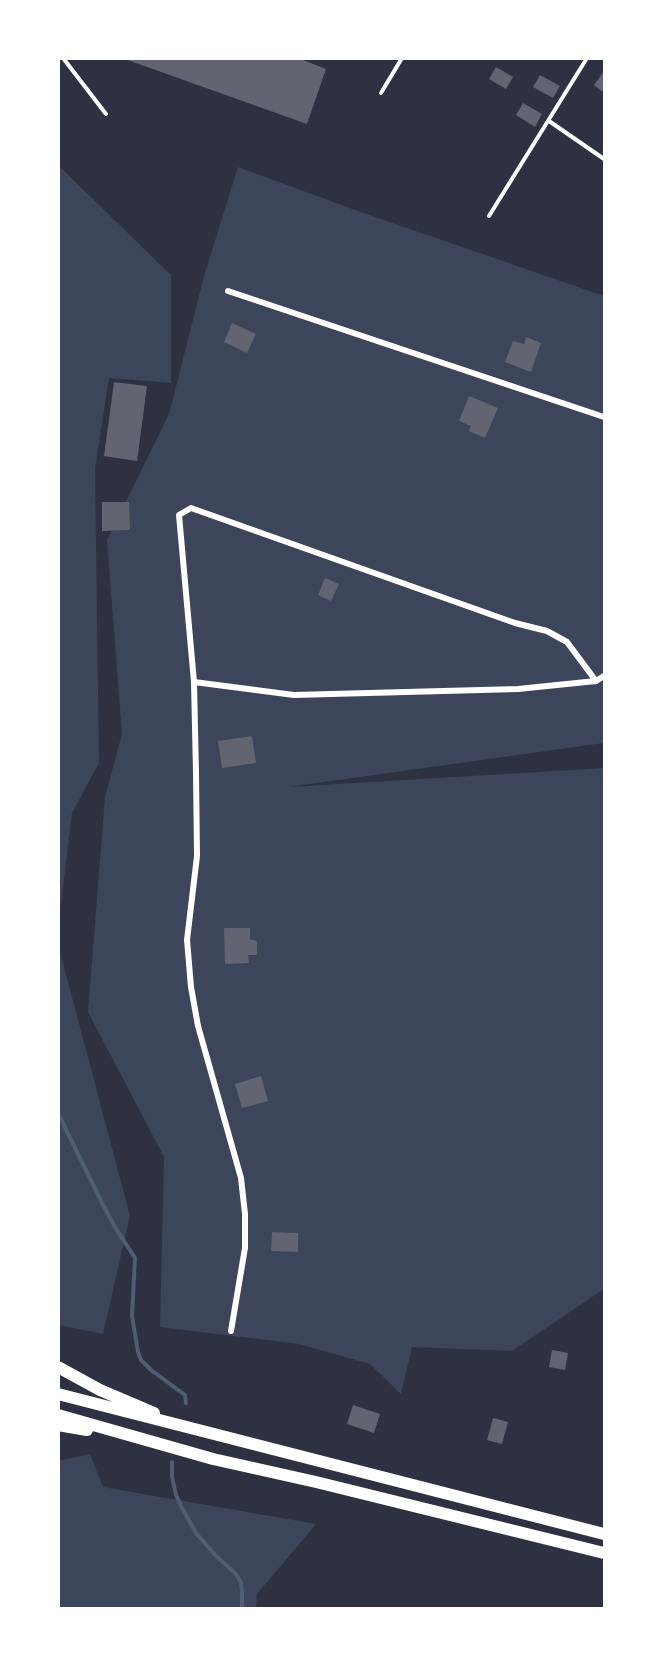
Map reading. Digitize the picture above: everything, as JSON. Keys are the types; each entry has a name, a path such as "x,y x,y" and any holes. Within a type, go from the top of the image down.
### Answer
{"highway":[{"path":"58,1367 100,1390 190,1429"},
{"path":"58,1394 604,1534"},
{"path":"58,1415 213,1459 604,1553"},
{"path":"58,1425 150,1442"}],"street":[{"path":"228,291 604,417"},
{"path":"231,1331 245,1248 245,1214 241,1178 198,1026 190,987 187,940 197,856 194,682 179,515 190,508 515,623 547,632 567,642 596,681"},
{"path":"194,682 294,695 518,689 596,681 604,676"}],"lane":[{"path":"63,58 106,114"},
{"path":"381,93 402,58"},
{"path":"489,216 587,58"},
{"path":"549,121 604,159"}],"shaded area":[{"path":"59,166 171,275 171,383 109,378 95,469 99,763 72,813 59,920"},
{"path":"238,167 604,296 604,743 288,787 604,768 604,1289 512,1351 412,1347 401,1394 370,1364 299,1344 160,1327 164,1157 88,1012 105,797 122,734 107,540 169,414 204,276"},
{"path":"58,944 130,1216 103,1334 59,1325"},
{"path":"90,1454 103,1487 316,1524 257,1594 256,1608 59,1608 59,1461"}],"building":[{"path":"122,58 298,58 326,69 307,124"},
{"path":"496,67 513,77 506,89 489,79"},
{"path":"604,71 604,93 594,85"},
{"path":"540,75 560,86 553,98 533,87"},
{"path":"523,103 542,114 535,127 516,115"},
{"path":"232,323 256,334 247,353 224,342"},
{"path":"526,337 541,343 531,372 505,362 513,341 524,344"},
{"path":"114,382 147,386 137,461 104,456"},
{"path":"469,396 498,408 485,438 469,431 471,426 459,421"},
{"path":"102,502 129,502 130,530 102,531"},
{"path":"325,578 339,584 331,601 318,595"},
{"path":"252,736 256,763 222,768 218,741"},
{"path":"224,928 250,928 250,939 257,941 257,955 248,955 249,963 225,964"},
{"path":"261,1076 268,1101 242,1108 235,1084"},
{"path":"272,1232 298,1233 298,1252 271,1251"},
{"path":"552,1350 568,1353 565,1370 549,1367"},
{"path":"353,1405 380,1414 374,1433 347,1424"},
{"path":"493,1418 508,1422 502,1444 487,1440"}],"waterway":[{"path":"58,1113 102,1203 135,1258 132,1316 141,1360 185,1395 186,1403"},
{"path":"172,1462 172,1477 182,1508 196,1533 241,1582 242,1608"}]}
